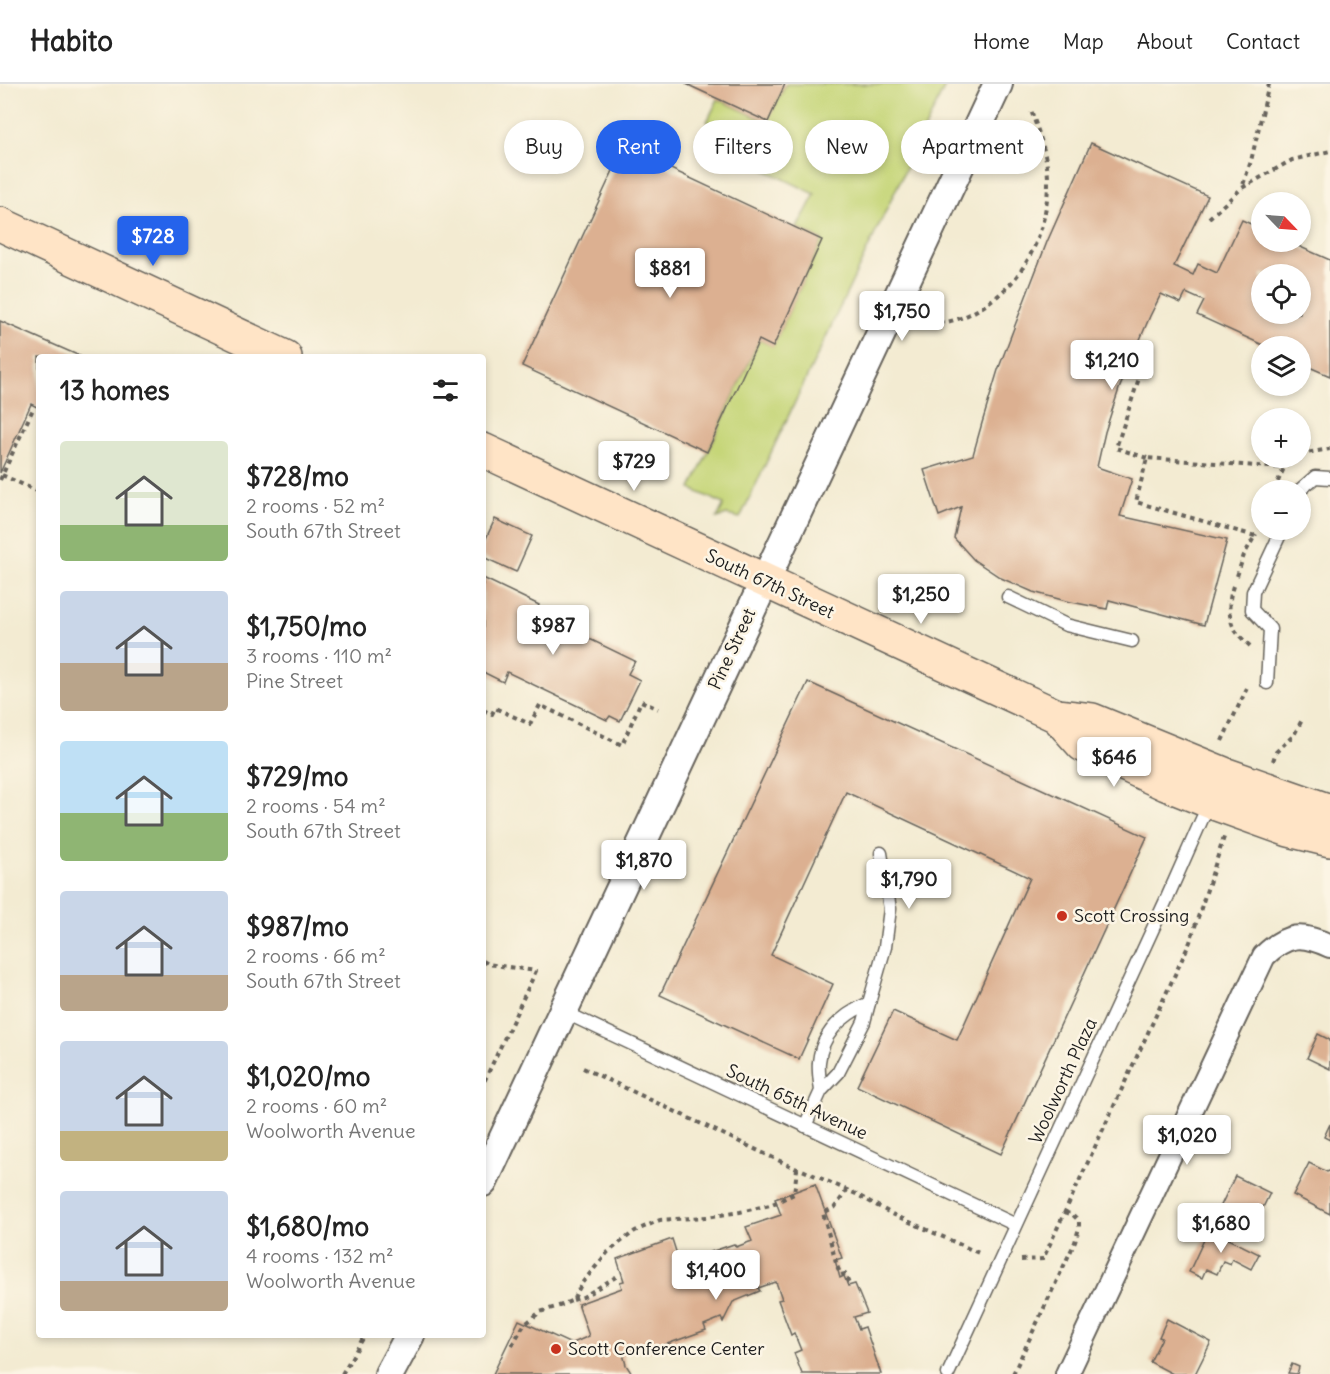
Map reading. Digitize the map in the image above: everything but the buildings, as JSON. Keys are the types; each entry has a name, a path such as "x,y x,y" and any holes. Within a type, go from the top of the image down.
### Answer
{"main road":[{"path":"0,224 279,354"},
{"name":"South 67th Street","path":"486,451 1057,716 1092,720 1224,774 1330,811"},
{"name":"South 67th Street","path":"1057,716 1083,745 1166,784 1288,830 1330,840"}],"street":[{"name":"Pine Street","path":"486,1176 998,84"},
{"path":"1066,1374 1264,956 1275,945 1296,937 1314,938 1330,946"},
{"path":"389,1374 408,1338"}],"lane":[{"path":"1311,480 1315,477 1330,478"},
{"path":"1267,683 1270,629 1252,610 1253,592 1277,540"},
{"path":"1008,597 1066,625 1132,641"},
{"name":"Woolworth Plaza","path":"948,1374 1211,802"},
{"path":"805,1126 821,1090 838,1073 864,1022 885,947 890,909 881,853"},
{"path":"821,1090 819,1062 825,1041 835,1026 853,1010 869,1003"},
{"name":"South 65th Avenue","path":"562,1011 1016,1225"}],"path":[{"path":"1242,188 1251,161 1269,84"},
{"path":"931,324 957,320 1002,293 1020,273 1036,244 1046,210 1048,182 1047,156 1031,110"},
{"path":"1209,218 1242,188 1292,160 1330,151"},
{"path":"1147,354 1116,448 1147,458 1251,466"},
{"path":"0,480 33,409"},
{"path":"1311,452 1330,449"},
{"path":"1147,458 1136,502 1251,535"},
{"path":"1279,480 1284,468"},
{"path":"2,475 36,491"},
{"path":"1253,540 1244,555 1229,597 1230,616 1236,633 1255,652"},
{"path":"1216,747 1222,742 1251,680"},
{"path":"486,711 492,714 495,708 530,724 540,705 622,745 641,701 658,709"},
{"path":"1270,771 1276,752 1294,735 1303,718"},
{"path":"1017,1260 1043,1259 1190,942 1226,832"},
{"path":"486,963 536,971 486,1078"},
{"path":"583,1068 981,1254"},
{"path":"573,1300 582,1283 608,1252 635,1231 660,1220 729,1214 770,1204 794,1194 797,1169"},
{"path":"847,1190 835,1207 823,1213 837,1266 849,1284"},
{"path":"1013,1374 1075,1242 1079,1221 1073,1215 1065,1212"},
{"path":"512,1345 524,1325 540,1312 583,1297 619,1275"},
{"path":"342,1374 364,1338"}],"green space":[{"path":"786,84 946,84 929,120 901,120 901,174 903,174 740,518 727,515 717,518 724,504 691,489 759,340 773,346 822,240 797,228 815,194 773,174 793,174 793,120 768,120"},
{"path":"718,99 763,120 708,120"}],"place":[{"name":"Scott Crossing","path":"1062,916"},
{"name":"Scott Conference Center","path":"556,1349"}]}
